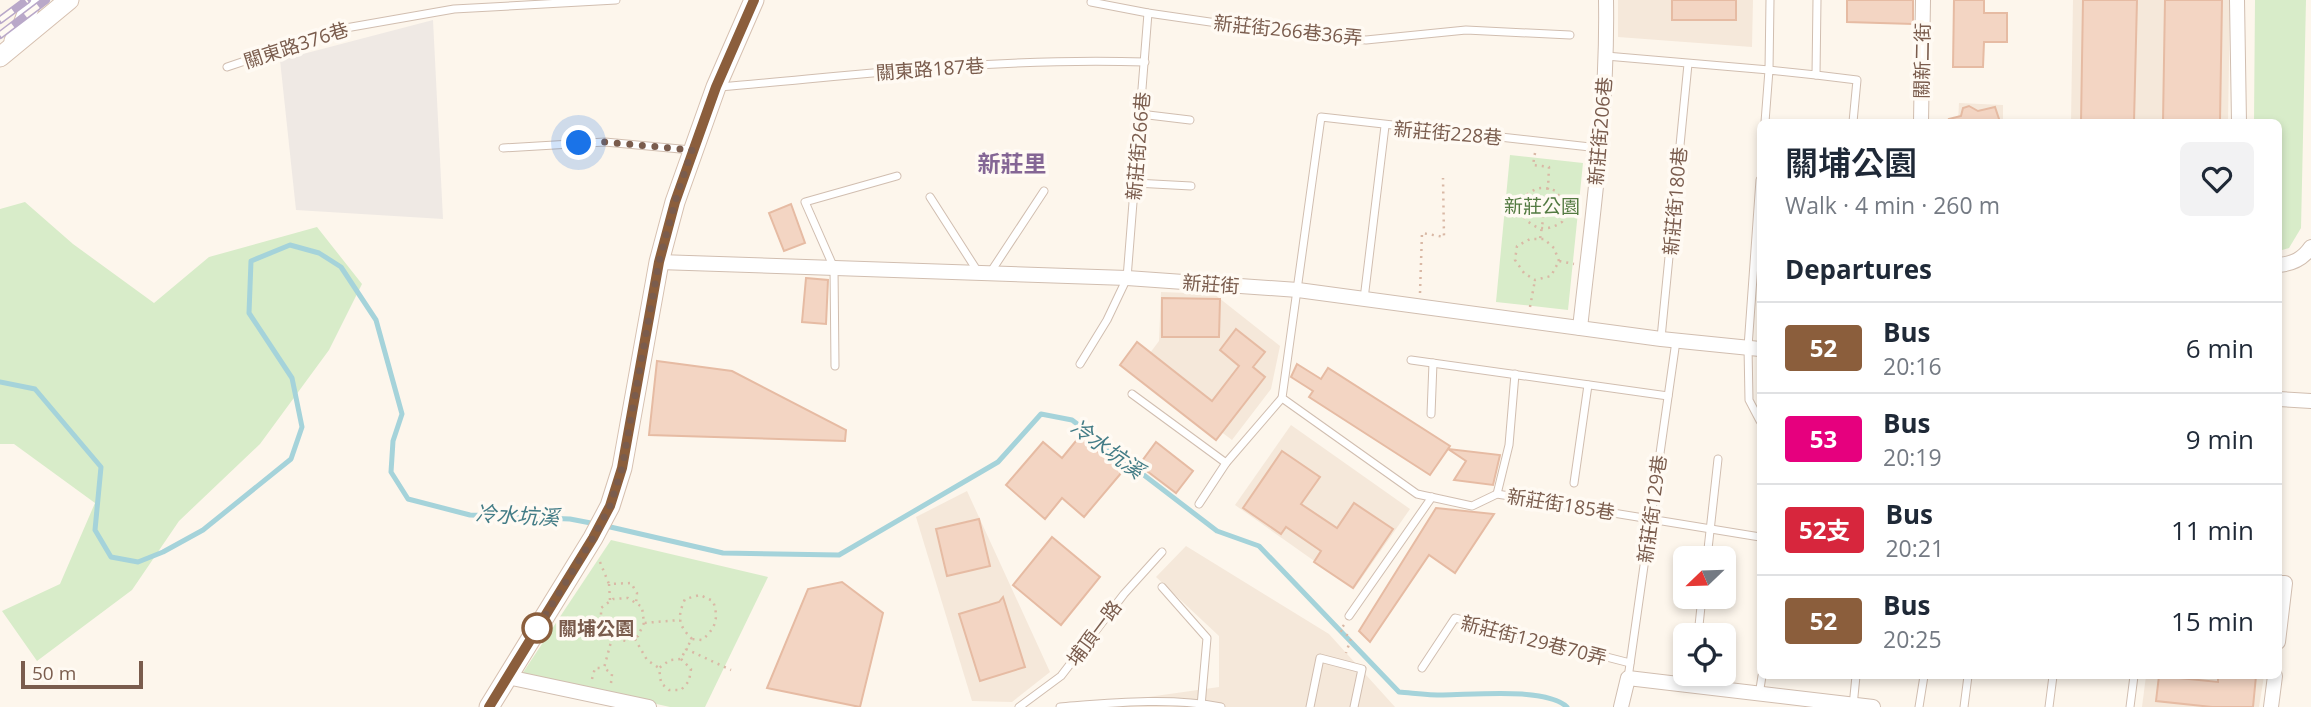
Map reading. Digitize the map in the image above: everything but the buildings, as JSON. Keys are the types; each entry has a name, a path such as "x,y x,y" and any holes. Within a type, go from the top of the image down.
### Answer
{"street":[{"path":"1,56 22,27 32,0"},
{"path":"1,56 69,0"},
{"path":"489,707 610,506 622,468 659,262 675,202 692,150 751,0"},
{"path":"1606,0 1606,56"},
{"name":"關新二街","path":"1921,119 1923,0"},
{"path":"2237,0 2239,119"},
{"name":"新莊街206巷","path":"1580,328 1600,148 1606,56"},
{"path":"2282,264 2301,259 2311,247"},
{"name":"新莊街","path":"659,262 1127,278 1298,290 1669,340 1754,348"},
{"path":"2282,399 2311,401"},
{"path":"1621,707 1629,671 1673,677"},
{"path":"508,677 649,707"},
{"path":"2271,707 2275,679"},
{"path":"1719,686 1784,702 1873,707"}],"lane":[{"name":"關東路376巷","path":"227,67 340,29 454,9 616,0"},
{"path":"1765,119 1770,0"},
{"path":"1816,75 1817,0"},
{"name":"新莊街266巷36弄","path":"1091,2 1279,32 1366,40 1466,30 1570,35"},
{"name":"新莊街266巷","path":"1127,278 1148,13"},
{"name":"新莊街206巷","path":"1606,56 1857,80 1853,119"},
{"name":"關東路187巷","path":"716,87 1054,61 1144,62"},
{"name":"新莊街180巷","path":"1669,340 1688,64"},
{"path":"1140,114 1190,120"},
{"path":"1199,504 1226,463 1282,398 1321,117 1385,126"},
{"name":"新莊街228巷","path":"1364,299 1385,126 1600,148"},
{"path":"503,148 604,142 692,150"},
{"path":"835,366 834,268 805,202 897,176"},
{"path":"1135,183 1191,186"},
{"path":"930,197 984,273 1044,191"},
{"path":"1757,264 1749,400 1757,415"},
{"path":"1080,364 1107,320 1127,278"},
{"name":"新莊街129巷","path":"1629,671 1668,396 1669,340"},
{"path":"1411,360 1668,396"},
{"path":"1432,414 1433,363"},
{"path":"1497,494 1509,445 1515,374"},
{"path":"1574,483 1588,385"},
{"path":"1132,394 1226,463"},
{"name":"新莊街185巷","path":"1282,398 1417,494 1472,506 1497,494 1757,537"},
{"path":"1708,546 1718,459"},
{"path":"1349,616 1432,497"},
{"name":"埔頂一路","path":"1020,707 1061,676 1124,594 1162,552"},
{"path":"1163,587 1207,638 1201,705"},
{"name":"新莊街129巷70弄","path":"1422,668 1455,618 1629,671"},
{"path":"1310,707 1320,658 1362,669 1354,707"},
{"path":"1759,695 1762,679"},
{"path":"1853,706 1856,679"},
{"path":"1919,707 1924,679"},
{"path":"1964,707 1968,679"},
{"path":"2049,707 2053,679"},
{"path":"2130,707 2134,679"},
{"path":"1060,707 1221,707"}],"path":[{"path":"1535,150 1532,165 1549,167 1540,239"},
{"path":"1419,306 1422,233 1444,237 1443,178"},
{"path":"1544,186 1548,188 1556,191 1566,208 1562,222 1553,228 1542,229 1529,225 1521,214 1521,200 1531,190 1544,186"},
{"path":"1566,208 1581,211"},
{"path":"1530,239 1540,239 1555,248 1559,261 1551,276 1535,280 1524,273 1515,260 1517,246 1530,239"},
{"path":"1559,261 1574,264"},
{"path":"1528,314 1535,280"},
{"path":"600,559 609,584 610,602"},
{"path":"609,584 631,583 637,593 636,603"},
{"path":"700,595 713,601 718,614 713,630 702,640 692,639 680,628 679,613 685,599 700,595"},
{"path":"628,597 636,603 642,607 643,622 638,636 626,641 608,637 601,624 601,608 610,602 628,597"},
{"path":"1347,648 1351,638 1340,631 1349,616"},
{"path":"643,622 680,620"},
{"path":"604,668 612,638"},
{"path":"634,638 647,660 659,668 661,683 669,690 681,690 689,681 691,669 681,659"},
{"path":"681,659 692,639"},
{"path":"686,649 731,670"},
{"path":"659,668 670,660 681,659"},
{"path":"590,686 595,668 604,668 612,674 610,690"},
{"path":"665,696 669,690"}],"shaded area":[{"path":"1618,0 1753,0 1752,47 1618,37"},
{"path":"2073,0 2230,0 2228,119 2071,119"},
{"path":"433,20 443,219 296,210 280,60"},
{"path":"1959,103 2003,105 2003,119 1958,119"},
{"path":"1161,292 1214,294 1280,346 1271,389 1232,440 1138,369 1159,341"},
{"path":"1291,425 1410,509 1354,589 1235,505"},
{"path":"967,491 1050,672 1012,702 972,701 916,517"},
{"path":"1186,546 1329,634 1395,707 1077,707 1219,687 1219,636 1156,577"},
{"path":"2146,679 2264,679 2259,707 2142,707"}],"green space":[{"path":"2255,0 2306,0 2301,228 2289,248 2282,250 2282,119 2254,119"},
{"name":"新莊公園","path":"1510,155 1583,163 1568,310 1496,302"},
{"path":"25,202 73,244 154,303 209,257 317,227 362,284 329,350 260,444 179,521 132,590 37,661 2,611 60,584 95,503 14,444 0,444 0,209"},
{"name":"關埔公園","path":"611,540 768,577 705,707 670,707 522,674"}],"waterway":[{"name":"冷水坑溪","path":"0,382 35,389 101,467 95,530 111,557 138,562 163,552 203,530 291,459 302,427 292,378 249,313 251,261 290,245 319,253 341,267 376,320 402,414 393,441 391,472 408,499 470,515 570,519 596,524"},
{"name":"冷水坑溪","path":"606,526 723,553 839,555 998,462 1041,414 1072,420 1217,531 1259,546 1399,692 1437,695 1526,694 1557,701 1567,707"}],"railway":[{"path":"0,20 27,0"},
{"path":"0,35 46,0"}],"bus line":[{"name":"52","path":"489,707 610,506 622,468 659,262 675,202 716,87 754,0"}],"place":[{"name":"關埔公園","path":"537,628"}],"district":[{"name":"新莊里","path":"1012,164"}],"route":[{"path":"537,628 535,632 610,506 622,468 659,262 692,150 604,142 579,143"}]}
